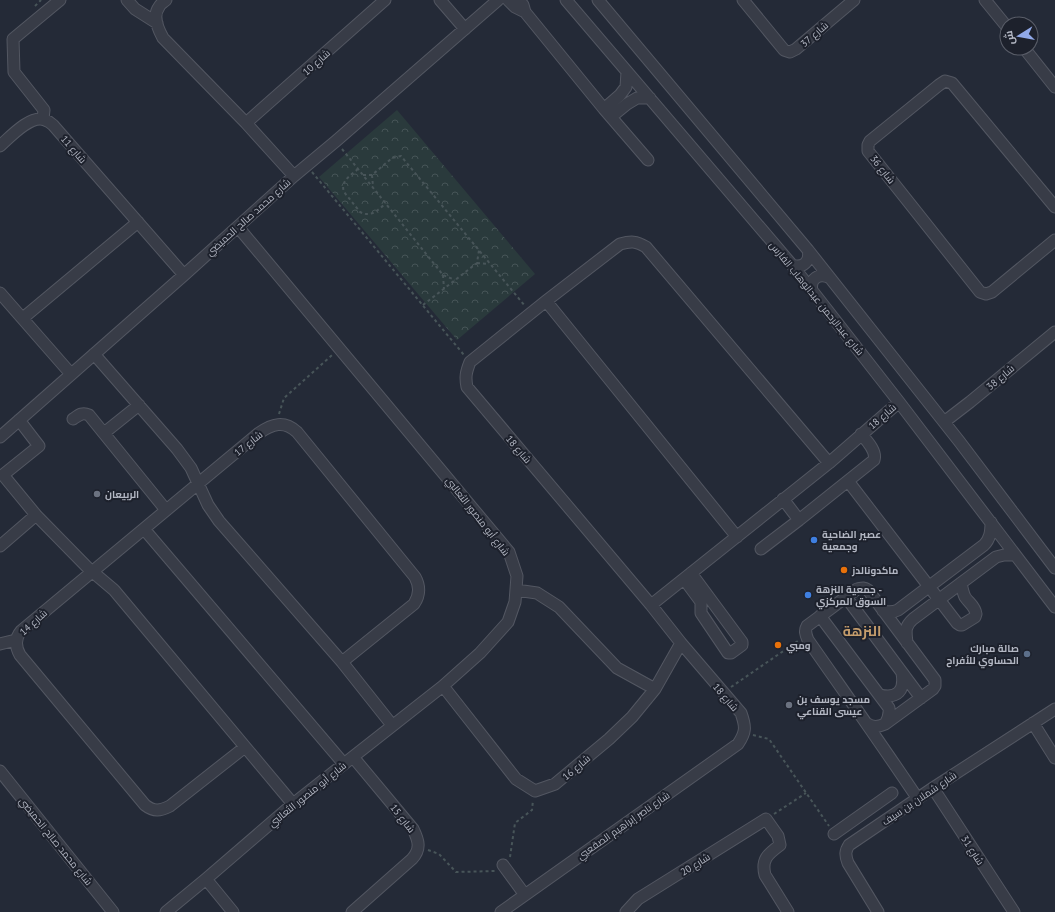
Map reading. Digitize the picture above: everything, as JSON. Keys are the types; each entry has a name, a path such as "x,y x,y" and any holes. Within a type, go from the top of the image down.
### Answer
{"street":[{"path":"0,146 30,121 43,119 44,110 14,72 13,39 60,0"},
{"path":"127,0 135,9 157,23"},
{"path":"166,0 159,6 156,15 160,33 246,123 294,176"},
{"name":"شارع 10","path":"246,123 385,0"},
{"path":"440,0 465,29"},
{"name":"شارع محمد صالح الحميضي","path":"0,436 184,275 294,176 498,0"},
{"path":"508,0 515,7 525,12"},
{"path":"519,0 523,5 525,12 648,160"},
{"name":"شارع عبدالرحمن عبدالوهاب الفارس","path":"566,0 792,265 1055,607"},
{"path":"598,0 808,250 944,422 1055,568"},
{"name":"شارع 37","path":"743,0 784,50 790,52 796,49 854,0"},
{"path":"985,0 999,17"},
{"path":"1030,56 1055,87"},
{"path":"608,113 626,87 627,72"},
{"name":"شارع 36","path":"1055,207 952,83 945,81 939,84 870,141 868,145 868,151 980,292 986,294 992,292 1055,240"},
{"path":"608,113 637,98 650,98"},
{"name":"شارع 11","path":"43,119 53,125 184,275"},
{"path":"23,318 138,222"},
{"name":"شارع أبو منصور الثعالبي","path":"166,912 293,804 443,686 480,653 508,622 515,602 517,576 509,552 238,227"},
{"path":"470,362 620,244 638,242 646,247 829,463"},
{"path":"792,265 796,267 804,265 809,258 808,250"},
{"path":"812,291 812,283 818,276 822,275 830,278"},
{"path":"0,293 71,374"},
{"path":"546,301 737,537"},
{"name":"شارع 38","path":"944,422 1055,332"},
{"path":"94,354 177,449 199,483 208,504 219,521 342,662 392,725"},
{"name":"شارع 18","path":"470,362 466,371 467,387 740,713 745,723 744,735"},
{"name":"شارع 18","path":"651,605 829,463 898,402"},
{"path":"104,433 138,405"},
{"path":"73,419 81,414 89,415 166,510"},
{"path":"19,420 39,446 3,475 36,515 92,571 114,590 293,804"},
{"path":"276,425 286,425 297,432 418,581 418,596 414,604 342,662"},
{"name":"شارع 17","path":"144,529 259,433 276,425"},
{"path":"761,549 873,462 875,453 862,434"},
{"path":"848,481 960,625 966,624 975,617 976,614 976,611 965,597 961,583"},
{"path":"783,499 799,520"},
{"path":"0,546 36,515"},
{"path":"883,611 893,612 898,610 984,545 990,538 991,522"},
{"path":"144,529 344,764"},
{"name":"شارع 14","path":"144,529 18,634 16,646 20,655 145,806 152,810 160,810 170,806 245,747"},
{"path":"907,644 906,630 908,623 996,557 1016,555"},
{"path":"688,576 705,599"},
{"path":"866,723 874,727 885,724 933,689 935,686 935,680 868,590 862,588 857,589 807,626 806,635 808,640 918,799"},
{"path":"516,590 537,593 558,607 617,668 655,689"},
{"path":"846,597 921,698"},
{"path":"820,616 889,708 888,718 880,735 881,744"},
{"path":"0,644 16,640"},
{"name":"شارع 16","path":"535,790 556,784 609,739 632,717 655,689 681,643"},
{"path":"880,695 891,696 902,689 902,673"},
{"path":"443,686 516,779 535,790"},
{"name":"شارع شملان بن سيف","path":"878,912 848,863 845,856 849,845 933,788 1055,709"},
{"path":"1034,723 1055,758"},
{"name":"شارع ناصر إبراهيم الصقعبي","path":"501,912 738,744 744,735"},
{"name":"شارع 15","path":"353,757 413,829 417,836 418,846"},
{"name":"شارع محمد صالح الحميضي","path":"0,771 113,912"},
{"name":"شارع 31","path":"933,788 1014,912"},
{"path":"834,834 892,793"},
{"path":"864,813 874,828"},
{"path":"766,819 778,836 780,845 766,858 764,862 765,875 788,912"},
{"name":"شارع 20","path":"626,912 638,899 766,819"},
{"path":"352,912 412,859 418,851 418,846"},
{"path":"503,865 525,895"},
{"path":"206,879 233,912"}],"path":[{"path":"336,141 443,275 455,280"},
{"path":"363,175 372,175 392,158 401,156 531,313"},
{"path":"307,166 470,362"},
{"path":"358,169 345,180 343,188 344,192 360,212 364,214 372,214 386,203"},
{"path":"372,175 373,187"},
{"path":"477,263 479,250"},
{"path":"423,306 477,263 490,264"},
{"path":"443,275 444,289"},
{"path":"276,425 284,398 340,349"},
{"path":"723,692 806,635"},
{"path":"744,735 769,739 834,834"},
{"path":"418,846 439,854 456,872 495,872 509,859 516,823 532,810 535,790"},
{"path":"766,819 806,793"}],"green space":[{"path":"397,110 535,274 457,340 319,177"}],"place":[{"name":"الربيعان","path":"97,494"},
{"name":"عصير الضاحية وجمعية","path":"814,540"},
{"name":"ماكدونالدز","path":"844,570"},
{"name":"جمعية النزهة - السوق المركزي","path":"808,595"},
{"name":"ومبي","path":"778,645"},
{"name":"صالة مبارك الحساوي للأفراح","path":"1027,654"},
{"name":"مسجد يوسف بن عيسى القناعي","path":"789,705"}],"district":[{"name":"النزهة","path":"862,631"}]}
